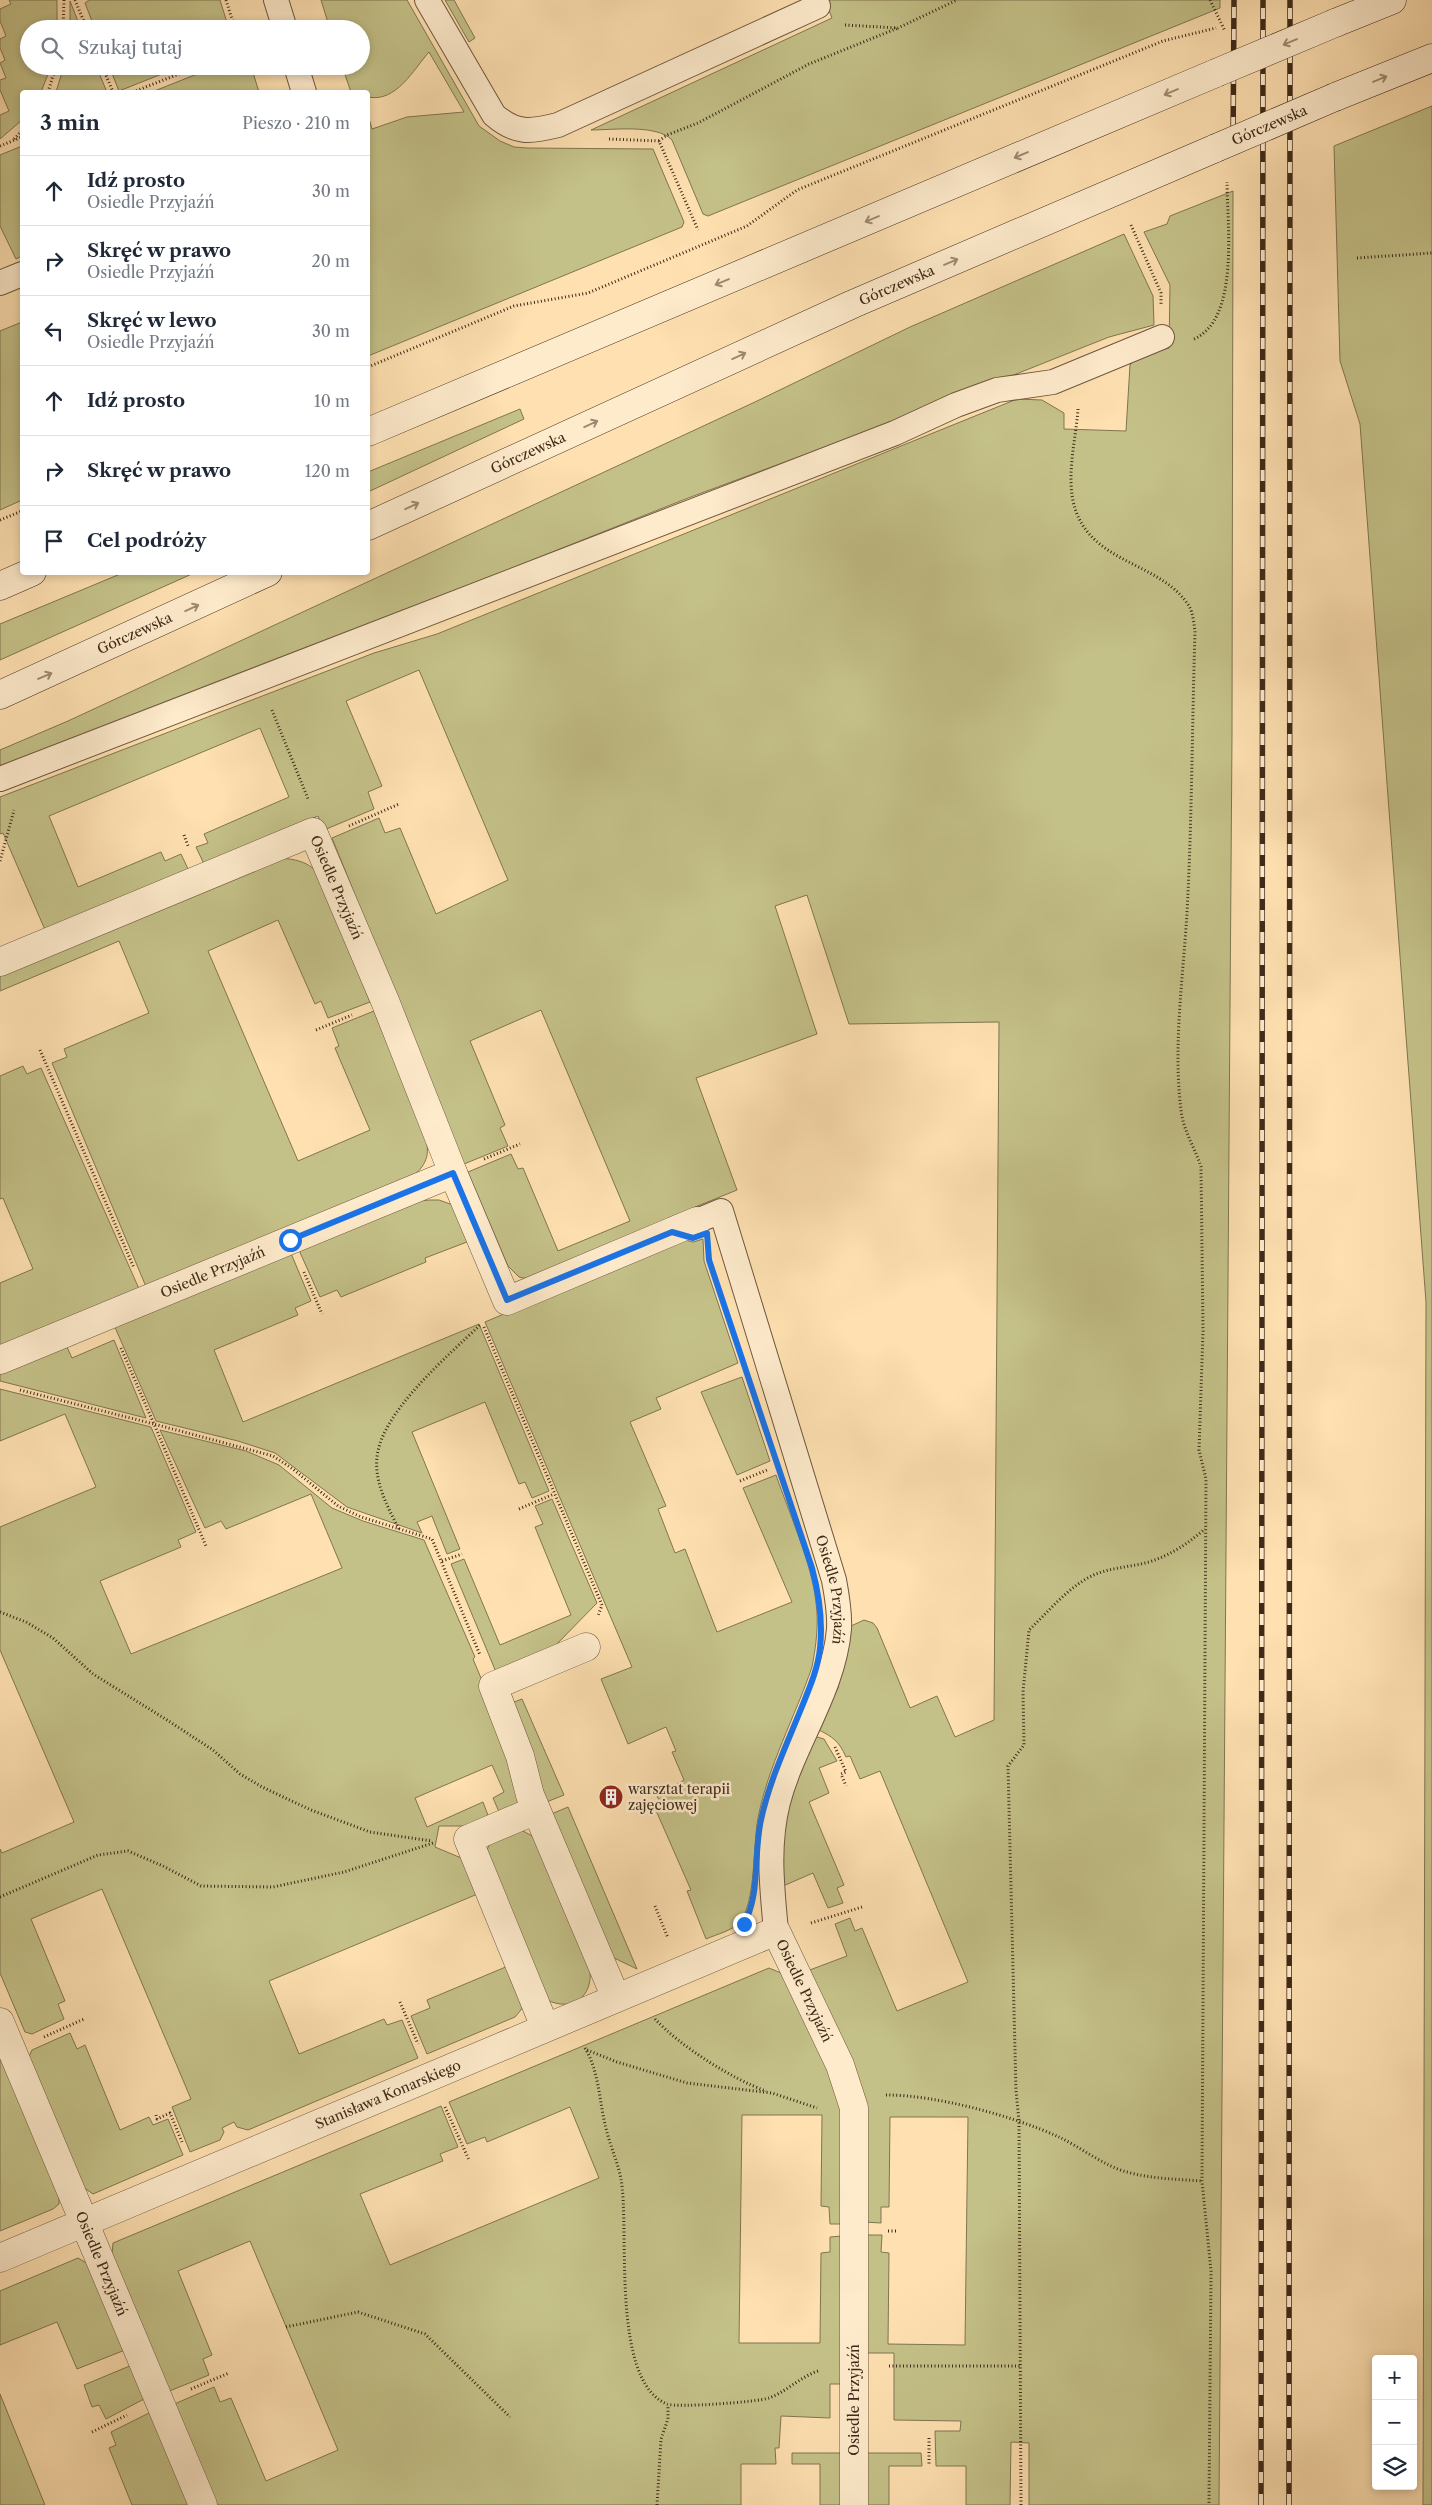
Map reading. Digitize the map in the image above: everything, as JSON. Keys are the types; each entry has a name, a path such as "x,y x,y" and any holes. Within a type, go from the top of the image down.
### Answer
{"street":[{"path":"370,431 1392,0"},
{"name":"Górczewska","path":"370,525 853,304 1335,97 1432,58"},
{"path":"0,586 25,575"},
{"name":"Górczewska","path":"0,695 261,575"},
{"name":"Osiedle Przyjaźń","path":"0,962 314,836 385,1001 453,1173 507,1300 697,1221"},
{"name":"Osiedle Przyjaźń","path":"0,1360 453,1173"},
{"path":"586,1647 493,1686 520,1756 530,1795 616,1998"},
{"path":"536,1810 468,1839 545,2027"},
{"name":"Osiedle Przyjaźń","path":"776,1931 840,2065 854,2108 854,2505"},
{"name":"Stanisława Konarskiego","path":"0,2258 776,1931"},
{"name":"Osiedle Przyjaźń","path":"0,2022 203,2505"}],"lane":[{"path":"276,0 282,20"},
{"path":"427,0 494,115 508,126 524,131 558,125 818,6"},
{"path":"299,75 303,90"},
{"path":"0,283 20,275"},
{"path":"3,777 886,436 956,405 997,390 1053,382 1162,337"},
{"name":"Osiedle Przyjaźń","path":"697,1221 720,1211 834,1580 838,1605 839,1630 834,1654 826,1681 785,1778 772,1831 770,1855 776,1931"}],"path":[{"path":"63,20 64,0"},
{"path":"77,0 84,20"},
{"path":"226,0 232,20"},
{"path":"607,139 658,141 667,135 698,123 809,64 898,28 958,0"},
{"path":"1210,0 1212,4"},
{"path":"818,6 833,21 840,25 859,24 898,28"},
{"path":"370,366 514,306 588,293 748,226 798,190 1163,40 1216,28"},
{"path":"49,90 53,75"},
{"path":"106,75 112,90"},
{"path":"138,90 176,75"},
{"path":"12,141 20,133"},
{"path":"0,146 20,138"},
{"path":"658,141 698,230"},
{"path":"1162,337 1174,342 1190,341 1203,335 1219,310 1224,297 1228,275 1227,196"},
{"path":"1131,225 1161,292 1161,310"},
{"path":"1357,258 1432,253"},
{"path":"1080,371 1072,467 1073,500 1079,516 1098,544 1173,588 1190,607 1195,632 1187,911 1178,1062 1184,1128 1196,1148 1201,1167 1203,1331 1199,1450 1206,1479 1202,2181 1211,2271 1209,2505"},
{"path":"0,520 20,512"},
{"path":"260,678 312,808 314,836 399,804"},
{"path":"0,861 16,799 3,777"},
{"path":"40,1050 147,1299"},
{"path":"290,1240 322,1314"},
{"path":"106,1316 206,1546"},
{"path":"399,1529 387,1507 378,1479 377,1458 384,1430 409,1397 482,1323 602,1605 586,1647"},
{"path":"19,1390 273,1456 293,1469 338,1506 361,1517 432,1539 493,1686"},
{"path":"740,1481 771,1468"},
{"path":"519,1509 554,1494"},
{"path":"1021,2505 1019,2122 1016,2091 1008,1766 1024,1746 1023,1692 1029,1630 1087,1578 1117,1567 1149,1562 1180,1550 1206,1529"},
{"path":"442,1561 462,1554"},
{"path":"0,1612 26,1622 53,1638 93,1674 167,1720 212,1750 240,1774 262,1786 311,1810 370,1832 436,1842 344,1872 272,1887 201,1886 163,1866 128,1851 98,1855 0,1897"},
{"path":"831,1740 846,1772 841,1774 846,1786"},
{"path":"655,1906 668,1939"},
{"path":"776,1931 833,1918 862,1906"},
{"path":"400,2002 421,2053"},
{"path":"650,2012 666,2030 681,2042 735,2077 772,2093 820,2110"},
{"path":"581,2042 593,2062 603,2116 621,2179 624,2296 633,2346 646,2386 652,2395 668,2405 751,2401 769,2398 809,2374 824,2369 854,2366 1021,2366"},
{"path":"586,2049 617,2062 687,2083 772,2093"},
{"path":"851,2094 911,2095 1019,2122 1059,2137 1124,2172 1155,2178 1202,2181"},
{"path":"442,2100 469,2160"},
{"path":"156,2115 157,2118 170,2113 185,2150"},
{"path":"286,2327 358,2312 425,2334 510,2417"},
{"path":"657,2505 661,2438 668,2420 668,2405"},
{"path":"928,2438 929,2466"}],"shaded area":[{"path":"9,0 57,0 57,20 20,20 20,75 48,75 42,90 20,90 20,122 0,139 0,115 9,111 0,90 0,80 6,78 0,63 5,60 0,48 0,39 6,36 0,21 0,9 11,4"},
{"path":"89,0 220,0 226,20 92,20 85,3"},
{"path":"321,0 407,0 479,126 500,141 514,147 653,149 684,222 682,227 370,355 370,122 372,129 407,117 464,112 429,52 403,83 387,95 370,97 370,90 350,90 345,75 370,75 370,20 327,20"},
{"path":"445,0 454,0 475,38 469,42"},
{"path":"825,0 1220,0 1220,8 708,216 703,214 672,140 665,135 645,130 591,130 832,18"},
{"path":"70,1 77,20 70,20"},
{"path":"61,75 100,75 106,90 57,90"},
{"path":"113,75 159,75 122,90 119,90"},
{"path":"194,75 254,75 258,90 157,90"},
{"path":"1432,106 1432,2505 1423,2505 1426,1302 1360,424 1340,361 1334,146"},
{"path":"20,147 20,257 16,259 0,226 0,155"},
{"path":"1233,191 1232,736 1219,2505 1029,2505 1029,2443 1011,2442 1010,2505 966,2505 966,2466 936,2466 935,2431 960,2431 961,2421 894,2420 894,2353 865,2353 865,2235 882,2235 881,2252 889,2253 888,2344 965,2345 968,2117 890,2117 889,2207 881,2207 881,2223 864,2222 864,2100 807,1971 847,1956 835,1924 850,1918 855,1931 862,1928 897,2011 968,1982 880,1771 860,1779 850,1756 846,1757 835,1740 817,1729 838,1688 851,1626 864,1620 873,1623 877,1628 910,1708 937,1696 955,1737 994,1720 999,1022 849,1024 807,895 775,906 817,1034 696,1078 737,1190 668,1218 666,1226 528,1279 519,1277 508,1266 468,1172 511,1154 518,1169 523,1168 558,1251 630,1221 541,1010 470,1041 505,1125 500,1128 508,1146 464,1164 332,838 379,818 385,833 400,828 436,914 508,880 419,670 346,701 382,786 368,792 374,809 324,830 318,816 204,864 196,847 208,843 204,834 289,797 260,728 49,816 78,887 161,852 165,861 181,854 189,871 46,932 3,833 0,834 0,797 374,653 437,634 1017,399 1042,400 1064,413 1064,429 1126,431 1130,365 1139,356 1169,348 1170,285 1144,232 1167,224 1170,216"},
{"path":"1124,234 1153,296 1154,325 1109,337 936,406 688,498 0,772 0,750 68,721 755,402 910,327"},
{"path":"20,323 20,501 0,510 0,331"},
{"path":"520,409 524,419 370,491 370,471"},
{"path":"118,575 190,575 0,660 0,624"},
{"path":"278,858 290,859 306,864 320,876 370,1002 328,1018 321,1001 315,1004 278,920 208,951 298,1161 370,1130 335,1048 339,1046 332,1028 374,1011 425,1137 427,1143 426,1160 410,1178 147,1289 52,1063 67,1057 64,1049 149,1013 119,941 0,991 0,973"},
{"path":"23,1066 27,1074 41,1068 140,1291 0,1350 0,1283 33,1269 3,1198 0,1199 0,1076"},
{"path":"439,1200 453,1205 468,1239 467,1242 425,1258 426,1262 341,1297 337,1290 320,1297 298,1248 417,1201"},
{"path":"681,1239 693,1242 703,1239 704,1261 738,1363 656,1398 661,1409 630,1422 666,1506 658,1509 675,1553 685,1549 717,1632 792,1602 743,1488 776,1475 810,1571 814,1588 817,1619 812,1667 762,1799 756,1829 749,1901 745,1913 740,1922 733,1928 706,1939 687,1891 691,1890 654,1806 660,1802 657,1796 684,1780 672,1752 676,1751 666,1727 628,1744 601,1679 632,1667 485,1322"},
{"path":"290,1251 311,1301 295,1308 298,1315 214,1350 243,1422 479,1324 549,1491 532,1498 525,1482 519,1484 485,1402 412,1432 460,1549 447,1554 432,1516 417,1522 422,1533 347,1507 275,1453 238,1441 156,1421 114,1325"},
{"path":"114,1340 146,1418 0,1381 0,1372 66,1345 72,1358"},
{"path":"742,1377 770,1461 737,1475 701,1392"},
{"path":"0,1389 151,1427 196,1532 178,1540 181,1547 100,1581 131,1654 342,1568 311,1494 226,1529 221,1521 205,1528 160,1430 246,1451 279,1465 332,1508 363,1521 424,1540 475,1657 473,1659 486,1690 521,1802 500,1814 493,1798 504,1792 492,1765 415,1798 427,1827 483,1802 489,1818 463,1826 439,1826 435,1847 466,1860 480,1893 269,1981 299,2054 384,2019 387,2025 402,2020 418,2058 248,2130 237,2127 234,2122 222,2128 224,2132 220,2140 190,2152 172,2107 191,2099 102,1889 31,1919 65,2001 58,2004 64,2019 32,2034 25,2032 0,1973 0,1849 2,1853 74,1822 0,1650 0,1527 96,1487 65,1414 0,1441"},
{"path":"552,1499 597,1603 553,1648 496,1672 451,1564 464,1559 500,1645 571,1615 535,1527 543,1524 535,1506"},
{"path":"522,1699 564,1795 544,1803 509,1704"},
{"path":"814,1736 824,1739 837,1761 819,1768 829,1793 809,1802 844,1885 837,1888 843,1903 828,1908 813,1873 783,1886 781,1834 793,1792"},
{"path":"568,1807 637,1969 612,1957 549,1815"},
{"path":"518,1828 532,1836 536,1843 590,1970 588,1988 579,2000 572,2003 556,2003 547,2000 487,1850 491,1841"},
{"path":"508,1966 525,2005 515,2017 427,2054 411,2016 430,2008 427,2000"},
{"path":"769,1968 781,1973 826,2060 843,2113 842,2224 830,2224 829,2207 821,2206 822,2115 742,2115 739,2343 820,2343 821,2253 830,2252 830,2237 842,2236 843,2384 830,2384 830,2418 781,2416 779,2448 775,2448 776,2464 741,2464 741,2505 214,2505 172,2405 214,2387 220,2402 231,2398 266,2481 338,2450 250,2241 178,2271 212,2355 203,2359 209,2375 167,2392 112,2254 113,2243 441,2106 458,2147 440,2154 443,2161 360,2194 390,2265 599,2178 570,2107 487,2142 485,2137 467,2144 449,2102"},
{"path":"70,2033 77,2049 85,2045 120,2130 149,2117 153,2125 168,2119 183,2155 93,2194 83,2187 28,2059 32,2050"},
{"path":"2,2059 59,2197 59,2204 53,2209 0,2231 0,2060"},
{"path":"78,2258 88,2264 125,2350 77,2369 57,2322 0,2345 0,2291"},
{"path":"132,2365 146,2398 106,2419 99,2405 92,2407 84,2385"},
{"path":"0,2394 45,2505 0,2505"},
{"path":"151,2412 190,2505 132,2505 109,2448 116,2445 111,2432"},
{"path":"792,2453 843,2453 842,2505 820,2505 820,2464 792,2464"},
{"path":"865,2453 921,2453 922,2466 889,2466 889,2505 865,2505"}],"railway":[{"path":"1233,150 1234,0"},
{"path":"1261,2505 1263,0"},
{"path":"1289,2505 1290,0"}],"place":[{"name":"warsztat terapii zajęciowej","path":"611,1797"}],"route":[{"path":"290,1240 453,1173 507,1300 672,1232 693,1238 707,1233 709,1260 812,1568 821,1617 820,1650 812,1682 770,1786 760,1821 753,1902 744,1924"}]}
